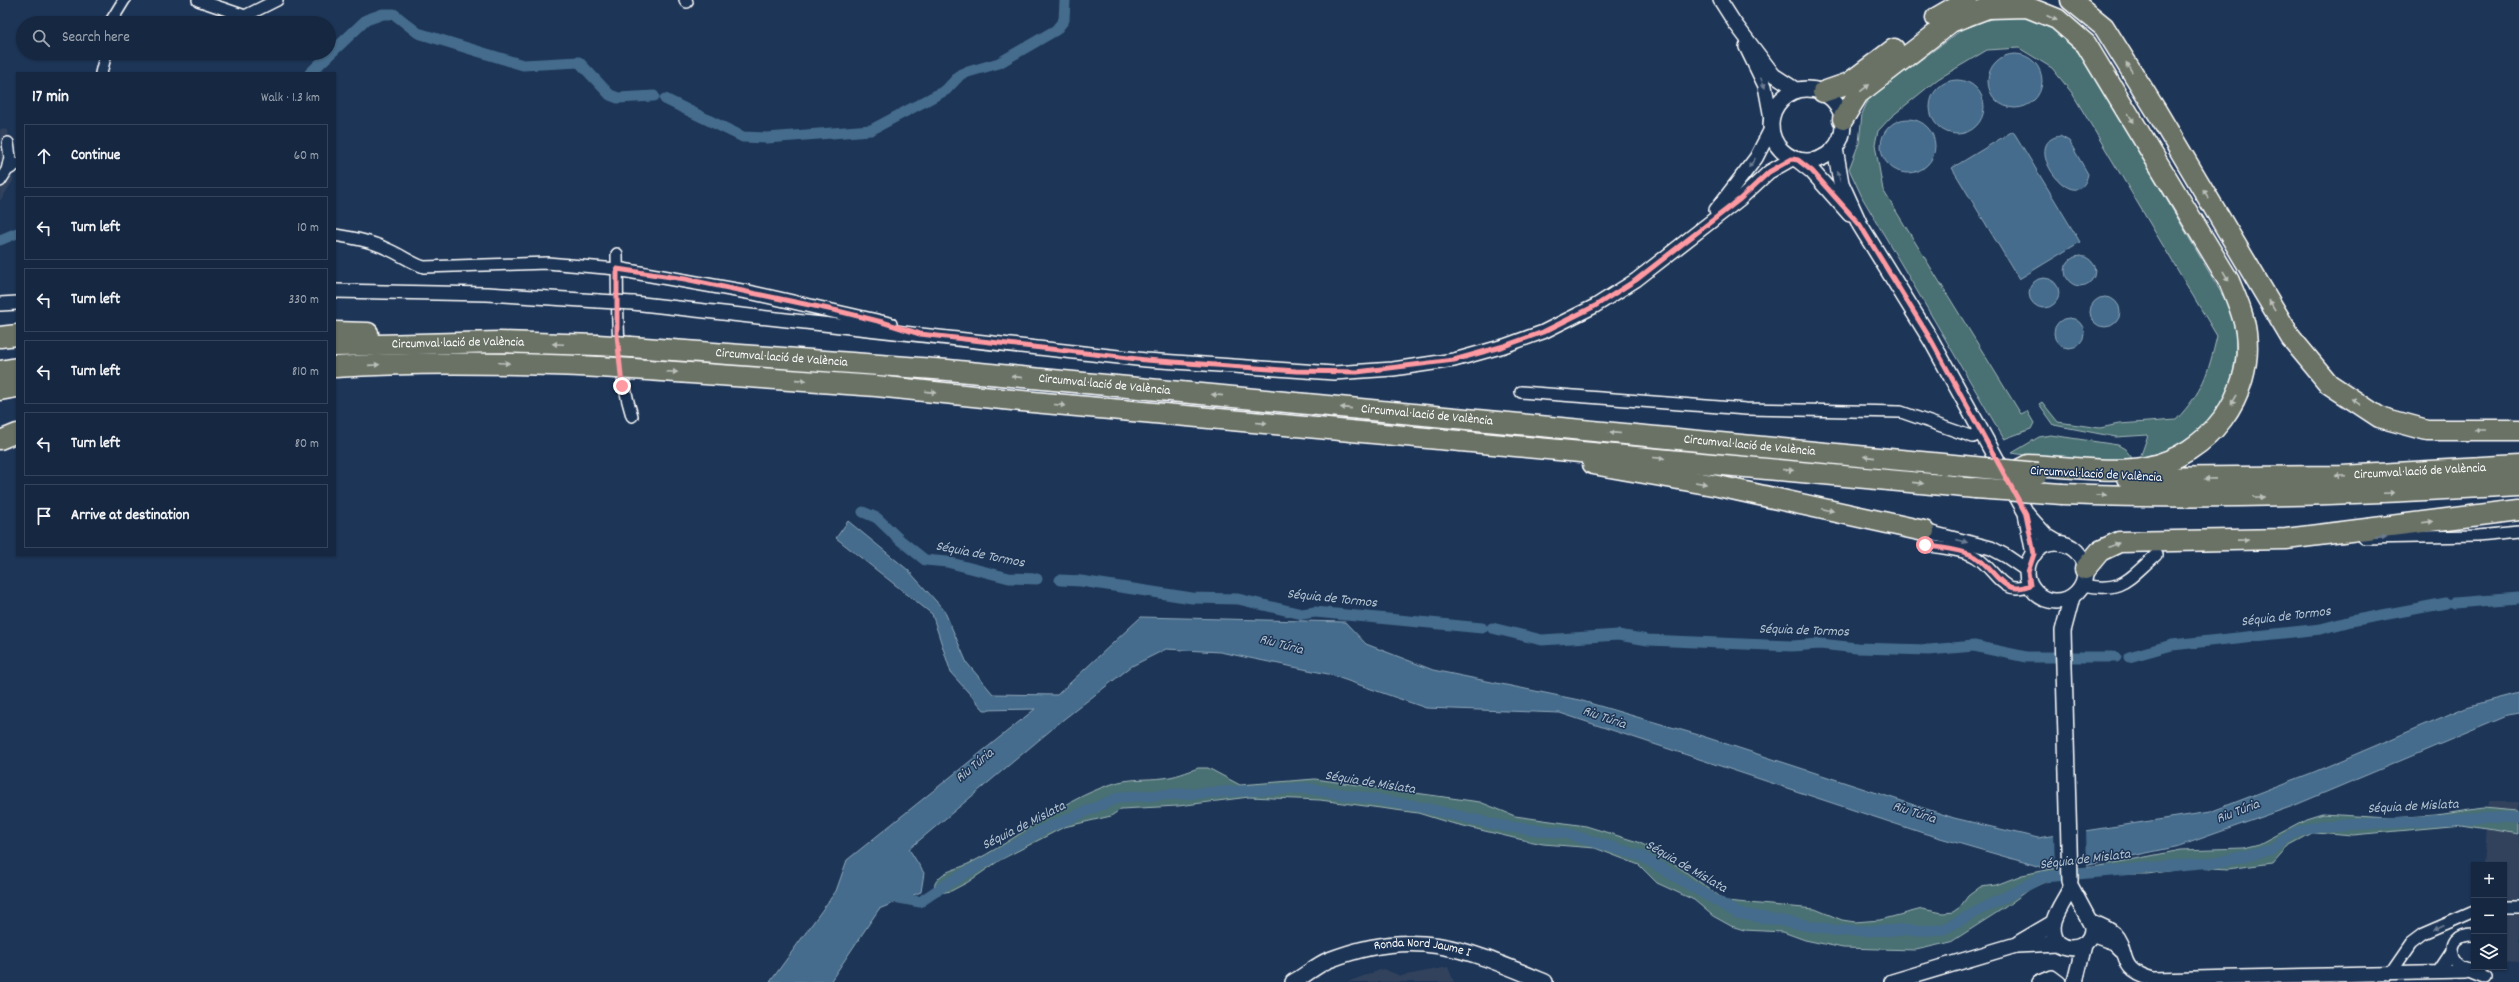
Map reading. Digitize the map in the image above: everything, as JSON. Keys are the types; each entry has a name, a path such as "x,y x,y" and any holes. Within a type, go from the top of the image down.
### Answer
{"highway":[{"path":"1823,92 1849,83 1942,13 1967,0"},
{"path":"2071,0 2104,27 2157,112 2291,338 2329,384 2379,417 2427,430 2519,430"},
{"path":"1843,119 1858,94 1951,22 1988,8 2027,7 2057,19 2086,44 2229,281 2244,319 2247,334 2247,362 2237,396 2222,420 2201,443 2176,458 2147,467 2039,469"},
{"path":"336,332 428,335 499,342"},
{"path":"0,337 16,336"},
{"name":"Circumval·lació de València","path":"336,346 499,342 631,346 948,370 2016,471 2039,469 2121,478 2203,479 2342,476 2519,466"},
{"name":"Circumval·lació de València","path":"336,367 382,364 497,362 633,369 876,386 1022,402 1975,488 2062,494 2200,498 2301,496 2519,485"},
{"path":"0,371 16,368"},
{"path":"0,390 16,387"},
{"path":"1355,431 1466,448 1566,460 1718,486 1925,538"},
{"path":"0,440 16,433"},
{"path":"2084,577 2100,551 2119,542 2286,539 2519,510"}],"main road":[{"path":"1795,160 1818,159 1835,148 1843,130 1843,119 1838,105 1823,92 1810,88 1797,90 1780,100 1771,123 1776,144 1795,160 1812,171 1860,225"},
{"path":"1835,148 1841,183 1860,225 1931,340 2026,514 2046,536 2073,549 2083,561 2084,577 2072,597 2063,631 2070,884 2088,928 2074,982"},
{"path":"2026,514 2034,554 2029,578 2040,596 2047,600 2060,601 2072,597"},
{"path":"2034,554 2049,544 2058,543"},
{"path":"2047,600 2063,631"},
{"path":"2070,884 2056,918 2054,937 2061,945 2074,982"},
{"path":"2016,945 2071,908 2088,928"},
{"path":"1898,981 2016,945 2061,945 2078,948 2088,928"},
{"name":"Ronda Nord Jaume I","path":"1297,981 1328,961 1367,948 1404,942 1436,944 1450,947 1487,958 1545,982"}],"street":[{"path":"114,16 124,0"},
{"path":"198,0 245,16 277,0"},
{"path":"1720,0 1734,22 1774,75 1797,90"},
{"path":"1697,232 1756,158 1771,123 1765,86 1734,22"},
{"path":"101,72 104,60"},
{"path":"0,181 12,167 8,144"},
{"path":"336,291 487,294 633,303 1146,360 1334,373 1393,369 1454,360 1504,346 1543,332 1595,306 1636,280 1769,172 1795,160"},
{"path":"336,235 364,240 388,249 413,264 424,267 547,263 617,269 685,279 823,308 882,322 920,334"},
{"path":"617,254 618,343 622,386 632,416"},
{"path":"0,304 16,303"},
{"path":"1521,392 1741,409 1901,412 1973,437 1982,433"},
{"path":"2286,539 2477,536 2519,532"},
{"path":"1925,538 1991,548 2006,556 2029,578 2020,590 2010,588 1977,558 1970,554 1925,538"},
{"path":"2084,577 2106,589 2122,585 2156,555"},
{"path":"2389,974 2411,943 2423,934 2471,913"},
{"path":"2088,928 2114,943 2122,951 2128,967 2142,976 2152,979 2319,979 2440,971 2468,972 2475,970"},
{"path":"2440,971 2452,954 2456,942 2461,937 2471,935"},
{"path":"2452,954 2455,965 2487,981 2486,970"},
{"path":"2038,982 2052,976 2059,980"}],"shaded area":[{"path":"0,129 8,130 13,181 0,201"},
{"path":"2488,802 2519,802 2519,962 2507,964 2507,862 2483,862"},
{"path":"1448,967 1454,982 1347,982 1383,969 1401,976"}],"green space":[{"path":"2009,16 2033,20 2052,29 2068,42 2085,60 2233,313 2236,340 2234,364 2229,387 2220,407 2206,424 2188,439 2166,450 2140,458 2148,435 2116,437 2054,425 2039,404 2042,402 2058,422 2100,428 2119,424 2176,420 2193,400 2203,381 2211,361 2217,336 2072,93 2052,68 2019,48 1987,50 1938,79 1891,117 1878,131 1875,144 1883,190 2021,414 2027,411 2034,423 2031,429 2004,439 1863,199 1849,169 1859,143 1862,114 1869,98 1960,31 1985,20"},
{"path":"2051,435 2118,445 2125,449 2132,458 2117,460 2072,460 2012,453 2039,437"},
{"path":"1198,768 1208,768 1240,785 1315,779 1480,802 1515,816 1586,826 1638,842 1658,852 1726,901 1815,909 1842,920 1855,922 1880,920 1922,909 1943,913 1953,912 1960,907 1968,896 1980,887 1996,885 2022,875 2052,869 2094,867 2181,850 2243,848 2259,844 2306,819 2322,814 2391,818 2436,815 2483,808 2519,811 2519,834 2462,825 2353,835 2314,832 2288,846 2273,863 2228,869 2196,867 2147,874 2090,874 2049,880 2030,889 2004,908 1951,942 1916,950 1843,948 1805,940 1783,932 1744,930 1731,926 1713,916 1694,900 1657,883 1639,865 1595,848 1543,844 1447,822 1418,813 1320,800 1249,797 1178,806 1121,809 1111,816 1064,827 1000,860 968,882 951,891 940,893 934,887 936,882 943,874 968,864 1004,844 1056,810 1093,791 1118,782 1157,779 1181,774"}],"water":[{"path":"2015,54 2025,56 2034,62 2040,71 2042,81 2040,91 2034,100 2025,106 2015,108 2005,106 1996,100 1990,91 1988,81 1990,71 1996,62 2005,56"},
{"path":"1957,80 1972,85 1976,88 1979,92 1984,107 1979,122 1976,126 1972,129 1957,134 1942,129 1938,126 1935,122 1930,107 1935,92 1938,88 1942,85"},
{"path":"1908,119 1918,121 1927,127 1933,136 1935,146 1933,156 1927,165 1918,171 1908,173 1898,171 1889,165 1883,156 1881,146 1883,136 1889,127 1898,121"},
{"path":"2013,131 2080,242 2019,279 1952,168"},
{"path":"2060,136 2069,141 2088,174 2082,186 2073,189 2063,185 2054,175 2047,163 2045,151 2048,141"},
{"path":"2080,256 2091,260 2095,271 2091,282 2080,286 2069,282 2065,271 2069,260"},
{"path":"2044,278 2055,282 2059,293 2055,304 2044,308 2033,304 2029,293 2033,282"},
{"path":"2105,297 2116,301 2120,312 2116,323 2105,327 2094,323 2090,312 2094,301"},
{"path":"2069,318 2080,322 2084,333 2080,344 2069,348 2058,344 2054,333 2058,322"},
{"name":"Riu Túria","path":"848,521 908,570 944,610 967,663 993,694 1057,695 1141,617 1345,622 1366,644 1433,670 1579,700 1702,736 1954,818 2038,838 2210,812 2314,772 2466,707 2519,693 2519,714 2507,716 2293,806 2180,846 2084,866 2044,868 1923,833 1560,713 1426,708 1328,674 1220,652 1166,649 1132,666 1064,719 909,849 924,873 921,892 879,909 830,982 770,982 836,891 847,860 1035,709 984,710 951,673 932,614 836,538"}],"pier":[{"path":"2086,828 2087,868 2055,870 2054,833"}],"waterway":[{"path":"665,99 743,137 767,138 871,130 946,90 961,74 999,63 1056,30 1064,20 1065,0"},
{"path":"336,48 366,20 383,14 394,14 418,33 523,65 579,62 610,95 618,98 654,96"},
{"path":"311,72 324,60"},
{"path":"0,240 16,233"},
{"name":"Séquia de Tormos","path":"863,512 877,518 900,540 925,560 947,562 1009,578 1037,579"},
{"name":"Séquia de Tormos","path":"1060,580 1081,581 1192,598 1238,599 1302,614 1315,612 1482,628"},
{"name":"Séquia de Tormos","path":"2454,603 2519,598"},
{"name":"Séquia de Tormos","path":"2129,657 2172,645 2321,629 2351,621 2446,603"},
{"name":"Séquia de Tormos","path":"1492,628 1542,640 1618,635 1648,640 1792,646 1820,644 1857,648 1929,650 1974,646 2026,657 2116,657"},
{"name":"Séquia de Mislata","path":"889,896 920,902 945,885 1042,830 1120,797 1304,788 1416,806 1502,826 1565,833 1641,856 1737,913 1839,931 1942,930 2043,877 2225,861 2272,849 2296,832 2319,826 2519,817"}],"route":[{"path":"622,386 617,335 619,290 617,269 685,279 838,311 882,322 920,334 1146,360 1334,373 1393,369 1454,360 1504,346 1543,332 1595,306 1636,280 1740,199 1769,172 1792,159 1798,160 1812,171 1860,225 1931,340 2026,514 2032,534 2034,554 2029,562 2028,578 2030,585 2020,590 2010,588 2002,583 1983,563 1970,554 1925,545"}]}
